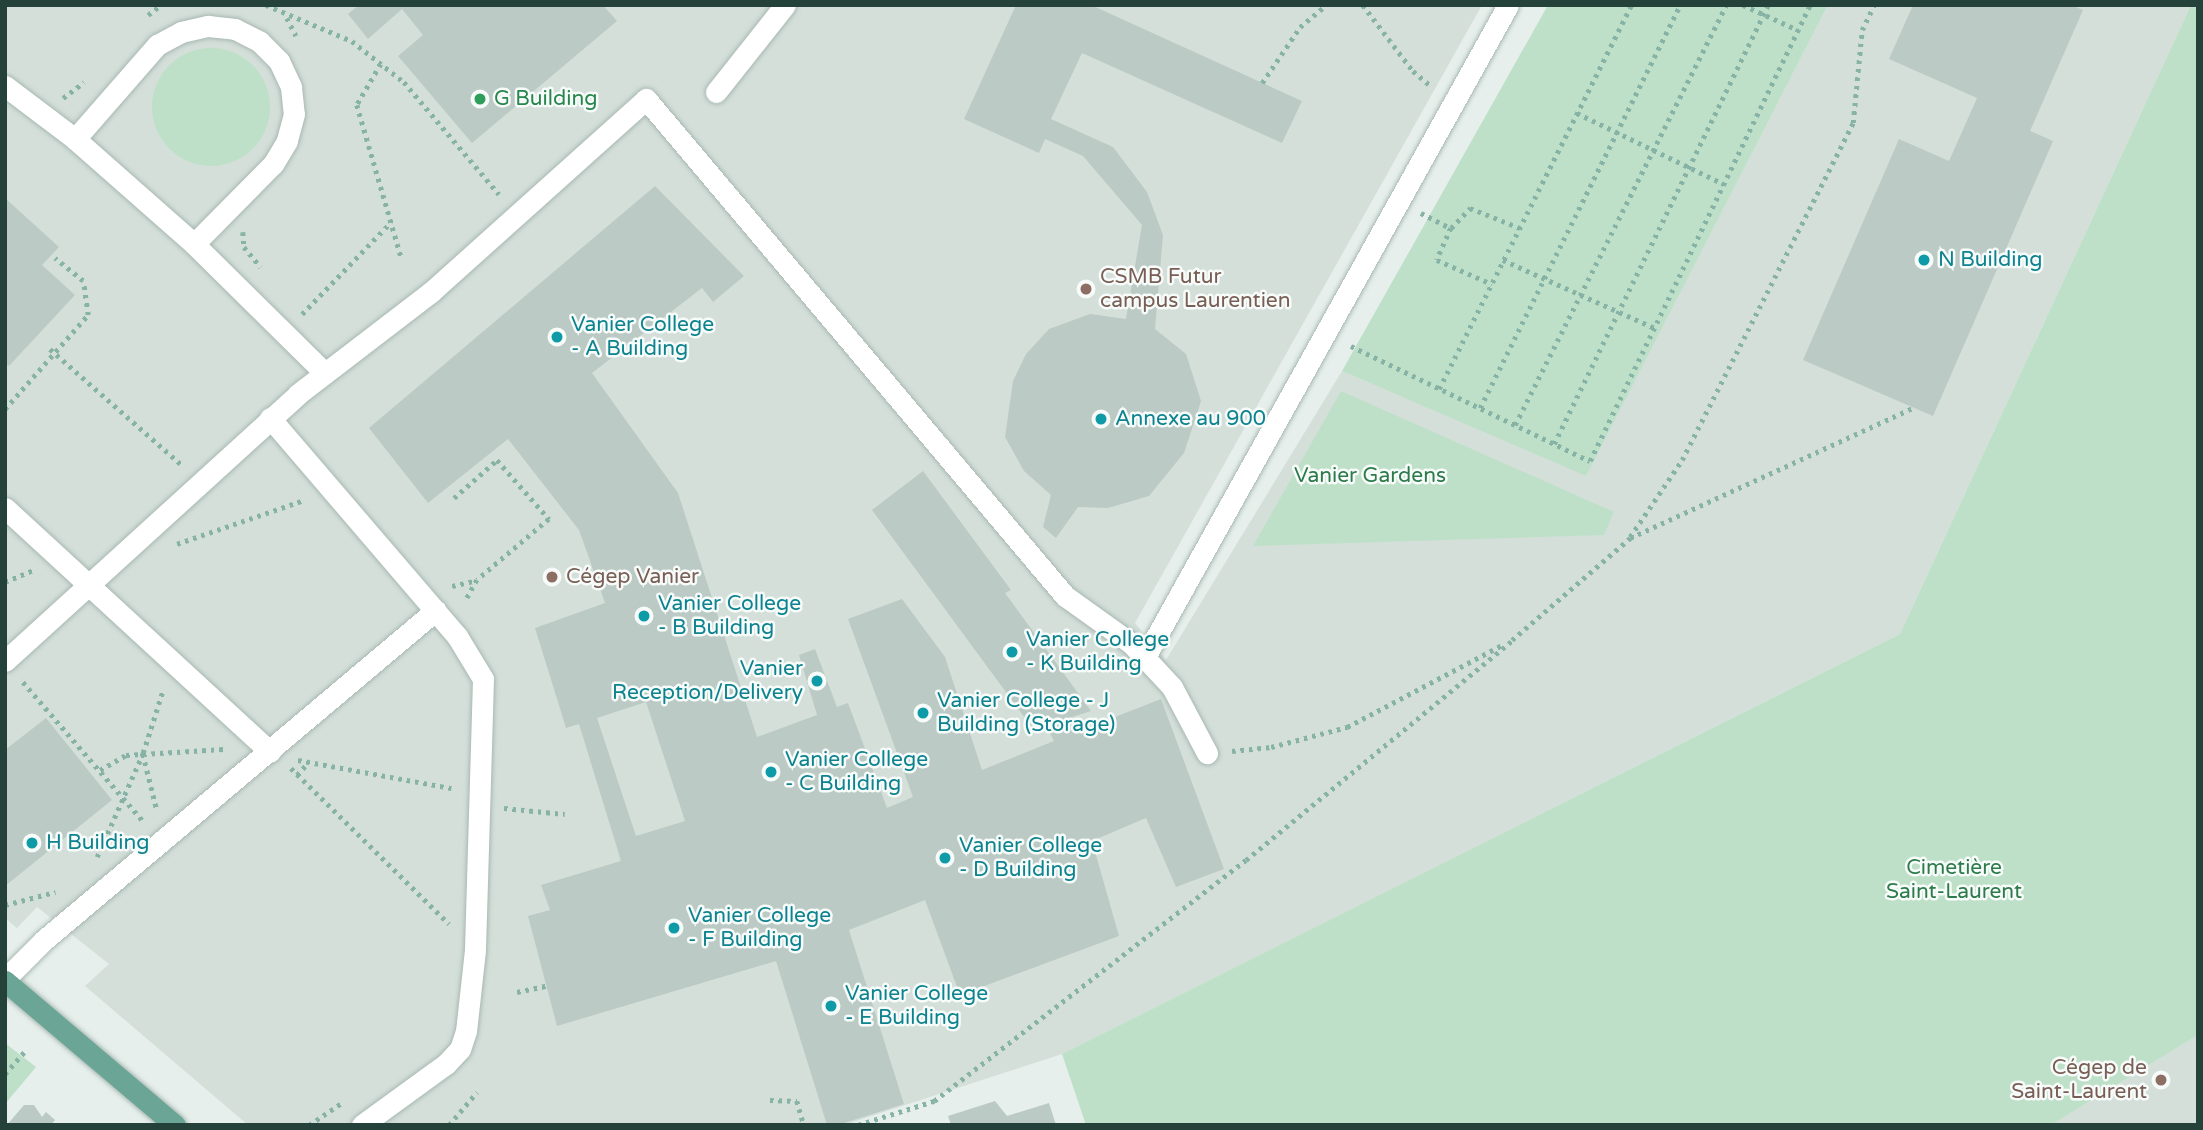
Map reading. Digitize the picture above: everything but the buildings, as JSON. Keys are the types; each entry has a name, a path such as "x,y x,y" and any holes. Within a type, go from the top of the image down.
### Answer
{"main road":[{"path":"5,980 175,1125"}],"lane":[{"path":"716,92 785,5"},
{"path":"1144,657 1508,5"},
{"path":"75,139 157,46 181,32 208,26 235,29 260,42 279,61 291,87 294,114 287,141 273,164 194,244"},
{"path":"5,86 75,139 194,244 325,373"},
{"path":"5,661 91,585 270,418 431,292 646,99 1065,596 1144,657 1172,687 1207,753"},
{"path":"270,418 436,610 478,667 484,692 469,1017 460,1049 452,1059 362,1125"},
{"path":"5,508 282,757"},
{"path":"5,980 44,940 282,757 436,610"}],"path":[{"path":"139,22 161,5"},
{"path":"266,5 287,18 352,41 404,82 501,197"},
{"path":"1262,83 1300,27 1326,5"},
{"path":"1363,5 1413,71 1452,105"},
{"path":"1439,389 1631,5"},
{"path":"1480,408 1680,5"},
{"path":"1515,425 1726,5"},
{"path":"1743,5 1798,30"},
{"path":"1554,444 1768,5"},
{"path":"1325,334 1590,461 1810,5"},
{"path":"858,1125 934,1101 1246,860 1513,640 1630,538 1682,460 1853,123 1862,30 1874,5"},
{"path":"287,18 298,42"},
{"path":"381,64 357,105 401,256"},
{"path":"40,115 88,80"},
{"path":"1577,113 1654,149 1688,170 1724,184"},
{"path":"1398,202 1451,228"},
{"path":"1492,284 1437,260 1451,228 1470,208 1520,228"},
{"path":"301,314 391,222"},
{"path":"242,226 244,247 269,276"},
{"path":"5,409 53,351 88,315 83,281 55,258"},
{"path":"1503,260 1654,328"},
{"path":"293,305 306,326"},
{"path":"53,351 187,468"},
{"path":"1630,538 1913,408"},
{"path":"445,585 465,586 477,580 549,519 497,460 454,498"},
{"path":"168,547 312,498"},
{"path":"5,582 34,569"},
{"path":"464,606 477,580"},
{"path":"1207,753 1271,747 1347,727 1513,640"},
{"path":"92,871 121,796 143,752 164,685"},
{"path":"41,702 150,830"},
{"path":"100,770 126,755 143,752 232,750"},
{"path":"143,752 153,805 162,820"},
{"path":"282,757 307,764 456,789"},
{"path":"282,757 297,775 452,927"},
{"path":"297,775 307,764"},
{"path":"504,808 565,814"},
{"path":"5,905 64,890"},
{"path":"517,992 546,986"},
{"path":"5,1074 24,1052"},
{"path":"449,1125 477,1092"},
{"path":"770,1100 797,1101 804,1125"}],"shaded area":[{"name":"Cégep Vanier","path":"5,5 1482,5 1135,623 1166,660 1342,371 1586,475 1828,5 2191,5 1900,634 1062,1054 844,1125 248,1125 85,986 109,964 37,907 17,928 5,918"},
{"name":"Cégep de Saint-Laurent","path":"2198,1035 2198,1125 2051,1125"}],"green space":[{"path":"1548,5 1828,5 1586,476 1342,371"},
{"name":"Cimetière Saint-Laurent","path":"2191,5 2198,5 2198,1035 2051,1125 1086,1125 1062,1054 1900,634"},
{"path":"211,48 234,52 253,65 266,84 270,107 266,130 253,149 234,162 211,166 188,162 169,149 156,130 152,107 156,84 169,65 188,52"},
{"name":"Vanier Gardens","path":"1341,391 1614,512 1604,535 1253,546"},
{"path":"5,1043 36,1067 5,1104"}],"place":[{"name":"G Building","path":"480,99"},
{"name":"N Building","path":"1924,260"},
{"name":"CSMB Futur campus Laurentien","path":"1086,289"},
{"name":"Vanier College - A Building","path":"557,337"},
{"name":"Annexe au 900","path":"1101,419"},
{"name":"Cégep Vanier","path":"552,577"},
{"name":"Vanier College - B Building","path":"644,616"},
{"name":"Vanier College - K Building","path":"1012,652"},
{"name":"Vanier Reception/Delivery","path":"817,681"},
{"name":"Vanier College - J Building (Storage)","path":"923,713"},
{"name":"Vanier College - C Building","path":"771,772"},
{"name":"H Building","path":"32,843"},
{"name":"Vanier College - D Building","path":"945,858"},
{"name":"Vanier College - F Building","path":"674,928"},
{"name":"Vanier College - E Building","path":"831,1006"},
{"name":"Cégep de Saint-Laurent","path":"2161,1080"}]}
